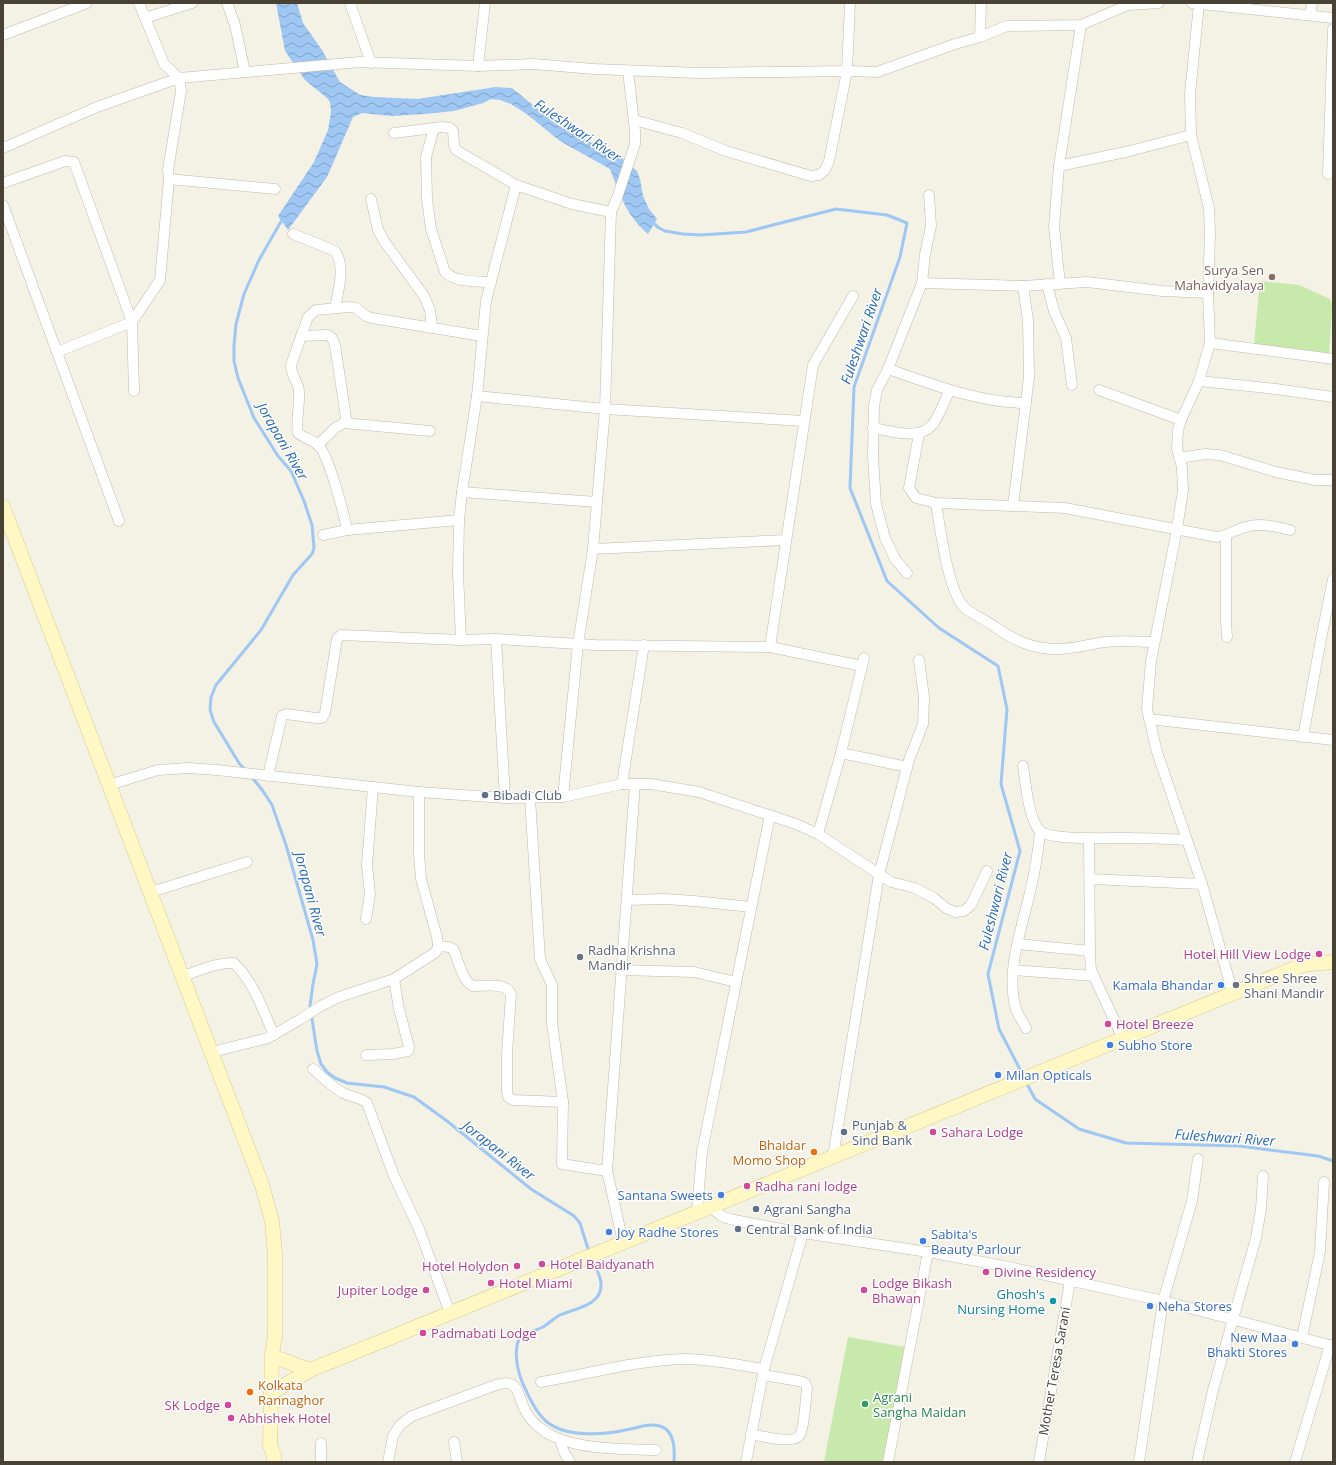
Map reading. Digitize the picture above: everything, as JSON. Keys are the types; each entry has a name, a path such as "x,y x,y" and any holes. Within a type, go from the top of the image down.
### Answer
{"main road":[{"path":"3,507 212,1052 268,1203 275,1254 275,1337 272,1354 279,1444 274,1459"},
{"path":"276,1394 310,1370 711,1206 1300,966 1333,962"},
{"path":"275,1337 280,1345 276,1394"},
{"path":"280,1359 310,1370"}],"street":[{"path":"3,35 87,3"},
{"path":"57,352 132,322 160,280 169,179 168,170 181,91 179,78 164,64 139,3"},
{"path":"145,18 192,3"},
{"path":"227,3 235,25 245,72"},
{"path":"353,3 371,63"},
{"path":"478,66 485,3"},
{"path":"634,120 682,133 726,151 788,170 811,176 819,175 825,170 829,161 847,71 850,3"},
{"path":"980,38 981,3"},
{"path":"1107,14 1109,3"},
{"path":"3,148 97,107 179,78 360,62 478,66 533,64 628,71 698,73 876,72 955,44 980,38 1007,26 1081,25 1128,5 1159,3"},
{"path":"1233,994 1202,884 1157,752 1147,709 1154,642 1177,529 1183,490 1182,468 1177,440 1178,430 1199,381 1210,343 1208,293 1210,234 1209,208 1191,135 1190,94 1196,3 1333,18"},
{"path":"1310,15 1312,3"},
{"path":"1060,284 1054,226 1059,166 1081,25"},
{"path":"1328,174 1333,29"},
{"path":"563,796 578,644 593,549 605,409 611,212 635,144 634,120 628,71"},
{"path":"434,128 426,157 427,199 431,228 445,272 457,279 491,282"},
{"path":"394,132 450,128 454,131 454,145 456,150 516,185 572,204 611,212"},
{"path":"1059,166 1130,151 1191,135"},
{"path":"3,183 65,161 74,162 132,322 134,391"},
{"path":"169,179 275,189"},
{"path":"461,640 458,573 459,520 462,492 477,396 486,301 516,185"},
{"path":"907,573 895,559 885,538 876,504 873,457 874,406 877,390 888,369 922,283 925,254 931,226 929,195"},
{"path":"371,200 378,230 384,242 424,296 430,310 432,328"},
{"path":"3,205 119,521"},
{"path":"293,234 335,251 339,256 341,263 335,308"},
{"path":"922,283 1023,286 1087,282 1162,291 1208,293"},
{"path":"1048,284 1054,311 1066,338 1072,385"},
{"path":"1013,506 1029,370 1028,320 1023,286"},
{"path":"770,648 813,365 853,296"},
{"path":"347,530 342,506 324,454 318,445 298,433 296,426 298,386 293,379 291,365 308,317 316,310 356,308 366,316 372,318 482,336"},
{"path":"301,336 321,334 328,335 332,338 335,345 346,418 344,423 327,435 318,445"},
{"path":"1210,343 1333,359"},
{"path":"888,369 950,390 1008,403 1026,403"},
{"path":"1199,381 1333,397"},
{"path":"873,428 919,434 926,431 934,424 950,390"},
{"path":"1098,390 1181,420"},
{"path":"477,396 605,409 804,421"},
{"path":"344,423 430,431"},
{"path":"919,434 909,488 916,498 936,503 1065,508 1217,537 1226,536 1237,530 1250,526 1263,525 1290,530"},
{"path":"1179,458 1205,454 1220,455 1276,472 1316,480 1333,480"},
{"path":"462,492 597,502"},
{"path":"936,503 951,581 956,595 964,608 1013,639 1029,646 1073,649 1105,642 1154,642"},
{"path":"323,535 347,530 459,520"},
{"path":"1226,536 1227,637"},
{"path":"593,549 786,540"},
{"path":"1303,737 1333,580"},
{"path":"266,775 282,716 286,714 322,718 325,713 337,639 341,636 461,640 496,639 578,644 770,648 863,662 841,753 818,834"},
{"path":"496,639 505,798"},
{"path":"622,784 644,645"},
{"path":"833,1157 879,875 907,767 923,724 924,697 919,660"},
{"path":"1149,719 1333,740"},
{"path":"841,753 907,767"},
{"path":"1023,766 1029,806 1040,832 1037,860 1018,944 1014,970 1016,1009 1026,1028"},
{"path":"110,785 158,770 188,768 419,792 505,798 563,796 622,784 651,784 698,792 796,824 818,834 891,882 915,888 934,898 946,908 955,912 964,911 970,905 986,870"},
{"path":"619,1244 607,1171 635,784"},
{"path":"366,919 370,894 367,865 373,787"},
{"path":"212,1052 268,1038 301,1020 319,1007 339,998 394,979 436,952 438,946 437,937 421,879 419,854 419,792"},
{"path":"530,798 540,959 552,985 552,1022 563,1102 562,1164 607,1171"},
{"path":"697,1212 702,1152 770,815"},
{"path":"1040,832 1047,835 1089,839 1133,838 1187,840"},
{"path":"1089,839 1091,970 1123,1039"},
{"path":"151,892 247,862"},
{"path":"1090,879 1202,884"},
{"path":"627,900 694,900 751,908"},
{"path":"1018,944 1090,951"},
{"path":"438,946 453,949 465,979 469,984 473,986 504,986 509,989 507,1054 508,1097 513,1100 563,1102"},
{"path":"183,976 227,963 234,963 240,968 254,991 274,1035"},
{"path":"622,970 694,972 736,982"},
{"path":"1014,970 1094,976"},
{"path":"366,1055 393,1054 408,1051 409,1048 399,1008 394,979"},
{"path":"313,1069 336,1089 345,1094 363,1099 367,1103 394,1176 419,1229 450,1313"},
{"path":"1139,1462 1163,1301 1192,1201 1198,1159"},
{"path":"1197,1462 1213,1390 1256,1238 1261,1210 1263,1176"},
{"path":"1302,1337 1320,1252 1324,1182"},
{"path":"711,1206 716,1213 723,1218 803,1233 928,1252 1070,1281 1163,1301 1331,1346 1295,1462"},
{"path":"746,1462 764,1372 803,1233"},
{"path":"888,1462 928,1252"},
{"name":"Mother Teresa Sarani","path":"1038,1462 1070,1281"},
{"path":"541,1382 660,1361 694,1360 715,1362 764,1372 799,1380 805,1383 807,1388 800,1436 796,1439 789,1440 751,1434"},
{"path":"388,1462 393,1436 400,1425 412,1416 496,1385 510,1383 514,1386 524,1409 533,1421 547,1432 560,1439 584,1445 656,1450"},
{"path":"560,1439 570,1462"},
{"path":"454,1442 457,1462"},
{"path":"321,1443 321,1462"}],"green space":[{"path":"1260,281 1299,285 1330,299 1332,307 1329,355 1254,344"},
{"name":"Agrani Sangha Maidan","path":"848,1337 905,1347 885,1462 824,1462"}],"water":[{"path":"276,3 297,3 303,23 322,50 340,82 360,95 417,99 496,87 512,88 556,124 623,159 637,171 643,196 649,209 657,219 648,234 640,227 624,204 610,169 560,141 528,115 511,104 500,100 491,99 483,103 454,111 391,116 362,113 353,117 327,177 288,230 278,216 314,162 328,130 331,112 330,102 327,98 305,80 285,51"}],"waterway":[{"name":"Fuleshwari River","path":"651,221 665,231 701,235 746,232 836,209 887,215 907,223 900,257 854,387 850,488 887,581 939,628 998,666 1007,709 1001,784 1020,851 988,974 999,1029 1023,1075"},
{"name":"Jorapani River","path":"246,771 239,763 214,722 210,710 211,697 216,685 261,630 293,575 312,554 314,548 312,525 304,501 291,471 278,456 254,418 238,378 234,361 236,324 244,294 259,260 283,218"},
{"name":"Jorapani River","path":"251,776 272,805 286,845 313,940 317,964 310,1006 317,1051 321,1064 327,1072 335,1078 347,1083 384,1087 414,1097 447,1121 531,1189 574,1216 580,1223 589,1252"},
{"name":"Fuleshwari River","path":"1026,1082 1035,1099 1079,1129 1126,1143 1239,1146 1318,1156 1333,1161"},
{"name":"Jorapani River","path":"592,1259 601,1283 600,1293 596,1298 585,1306 558,1316 543,1327 520,1337 516,1354 519,1373 523,1384 539,1414 547,1422 565,1431 598,1434 648,1425 661,1426 666,1429 672,1438 674,1462"}],"place":[{"name":"Surya Sen Mahavidyalaya","path":"1272,277"},
{"name":"Bibadi Club","path":"485,795"},
{"name":"Hotel Hill View Lodge","path":"1319,954"},
{"name":"Radha Krishna Mandir","path":"580,957"},
{"name":"Kamala Bhandar","path":"1221,985"},
{"name":"Shree Shree Shani Mandir","path":"1236,985"},
{"name":"Hotel Breeze","path":"1108,1024"},
{"name":"Subho Store","path":"1110,1045"},
{"name":"Milan Opticals","path":"998,1075"},
{"name":"Punjab & Sind Bank","path":"844,1132"},
{"name":"Sahara Lodge","path":"933,1132"},
{"name":"Bhaidar Momo Shop","path":"814,1152"},
{"name":"Radha rani lodge","path":"747,1186"},
{"name":"Santana Sweets","path":"721,1195"},
{"name":"Agrani Sangha","path":"756,1209"},
{"name":"Central Bank of India","path":"738,1229"},
{"name":"Joy Radhe Stores","path":"609,1232"},
{"name":"Sabita's Beauty Parlour","path":"923,1241"},
{"name":"Hotel Baidyanath","path":"542,1264"},
{"name":"Hotel Holydon","path":"517,1266"},
{"name":"Divine Residency","path":"986,1272"},
{"name":"Hotel Miami","path":"491,1283"},
{"name":"Jupiter Lodge","path":"426,1290"},
{"name":"Lodge Bikash Bhawan","path":"864,1290"},
{"name":"Ghosh's Nursing Home","path":"1053,1301"},
{"name":"Neha Stores","path":"1150,1306"},
{"name":"Padmabati Lodge","path":"423,1333"},
{"name":"New Maa Bhakti Stores","path":"1295,1344"},
{"name":"Kolkata Rannaghor","path":"250,1392"},
{"name":"Agrani Sangha Maidan","path":"865,1404"},
{"name":"SK Lodge","path":"228,1405"},
{"name":"Abhishek Hotel","path":"231,1418"}]}
